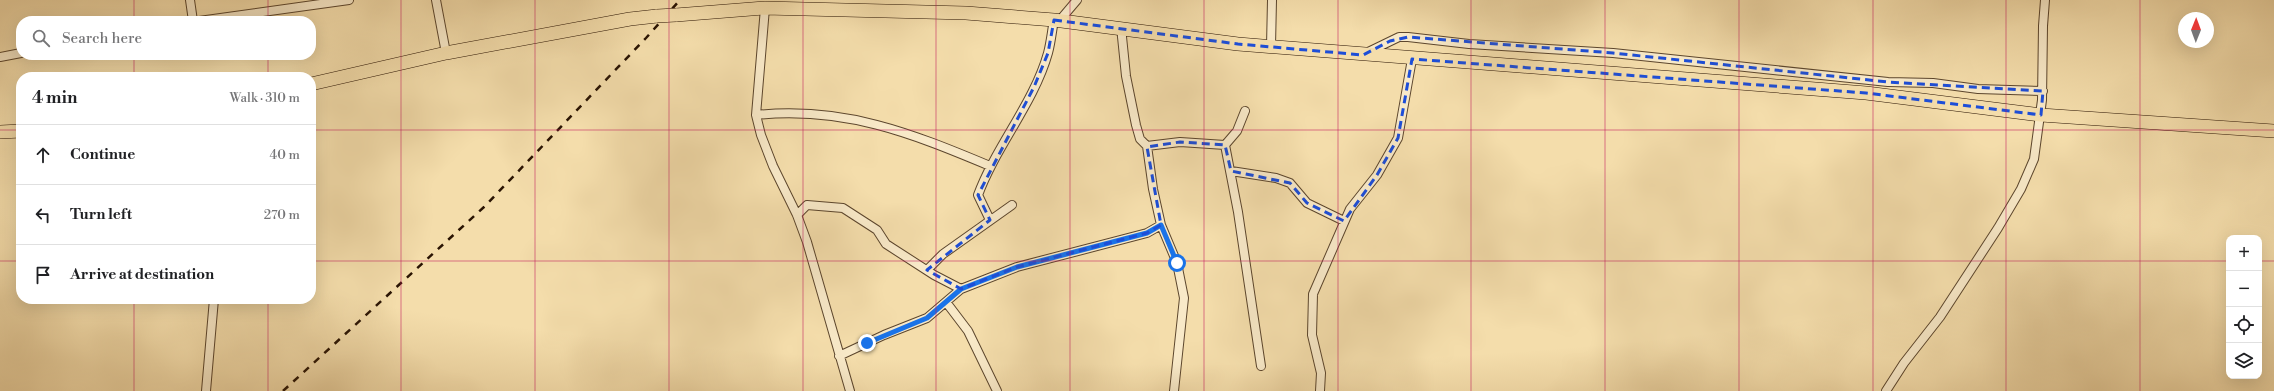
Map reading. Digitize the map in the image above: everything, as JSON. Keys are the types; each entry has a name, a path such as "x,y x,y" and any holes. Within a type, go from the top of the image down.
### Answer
{"main road":[{"path":"316,83 446,53 630,18 765,8 966,12 1057,20 1238,44 1866,94 2041,115 2274,131"},
{"path":"0,132 16,131"}],"street":[{"path":"190,0 193,16"},
{"path":"235,16 349,0"},
{"path":"436,0 446,53"},
{"path":"990,220 978,195 990,166 1034,87 1048,53 1057,20 1077,0"},
{"path":"1271,46 1272,0"},
{"path":"1886,391 1904,363 1940,317 2022,189 2034,159 2041,115 2045,0"},
{"path":"765,8 756,115 761,135 772,166 797,215 807,242 850,391"},
{"path":"1121,28 1126,76 1136,125 1140,139 1147,146 1153,189 1161,225 1177,263 1184,298 1174,391"},
{"path":"1363,55 1390,40 1408,37 1476,45 1613,53 1888,82 1933,84 1978,89 2043,91"},
{"path":"0,57 16,55"},
{"path":"1320,391 1321,372 1312,335 1313,294 1350,209 1377,174 1398,138 1412,59"},
{"path":"1225,145 1237,131 1245,111"},
{"path":"756,115 778,113 820,113 862,121 909,133 990,166"},
{"path":"1147,146 1180,142 1225,145"},
{"path":"1225,145 1262,366"},
{"path":"1230,171 1276,178 1290,182 1307,203 1344,221"},
{"path":"797,215 808,205 843,208 877,230 886,244 926,270 961,289"},
{"path":"926,270 943,254 1012,205"},
{"path":"839,356 884,335 927,318 961,289 1017,267 1147,233 1161,225"},
{"path":"946,302 968,332 997,391"},
{"path":"206,391 214,304"}],"highlighted area":[{"path":"1054,20 1238,44 1363,55 1390,41 1408,37 1613,53 1888,82 2043,91 2041,115 1866,93 1412,59 1398,138 1377,175 1344,221 1307,203 1290,183 1231,171 1225,145 1180,142 1147,147 1161,225 1147,233 1017,267 961,289 927,270 990,220 978,195 1034,87 1048,53"}],"railway":[{"path":"283,391 484,207 646,38 680,0"}],"route":[{"path":"867,343 927,318 961,289 1017,267 1147,233 1161,225 1177,263"}]}
